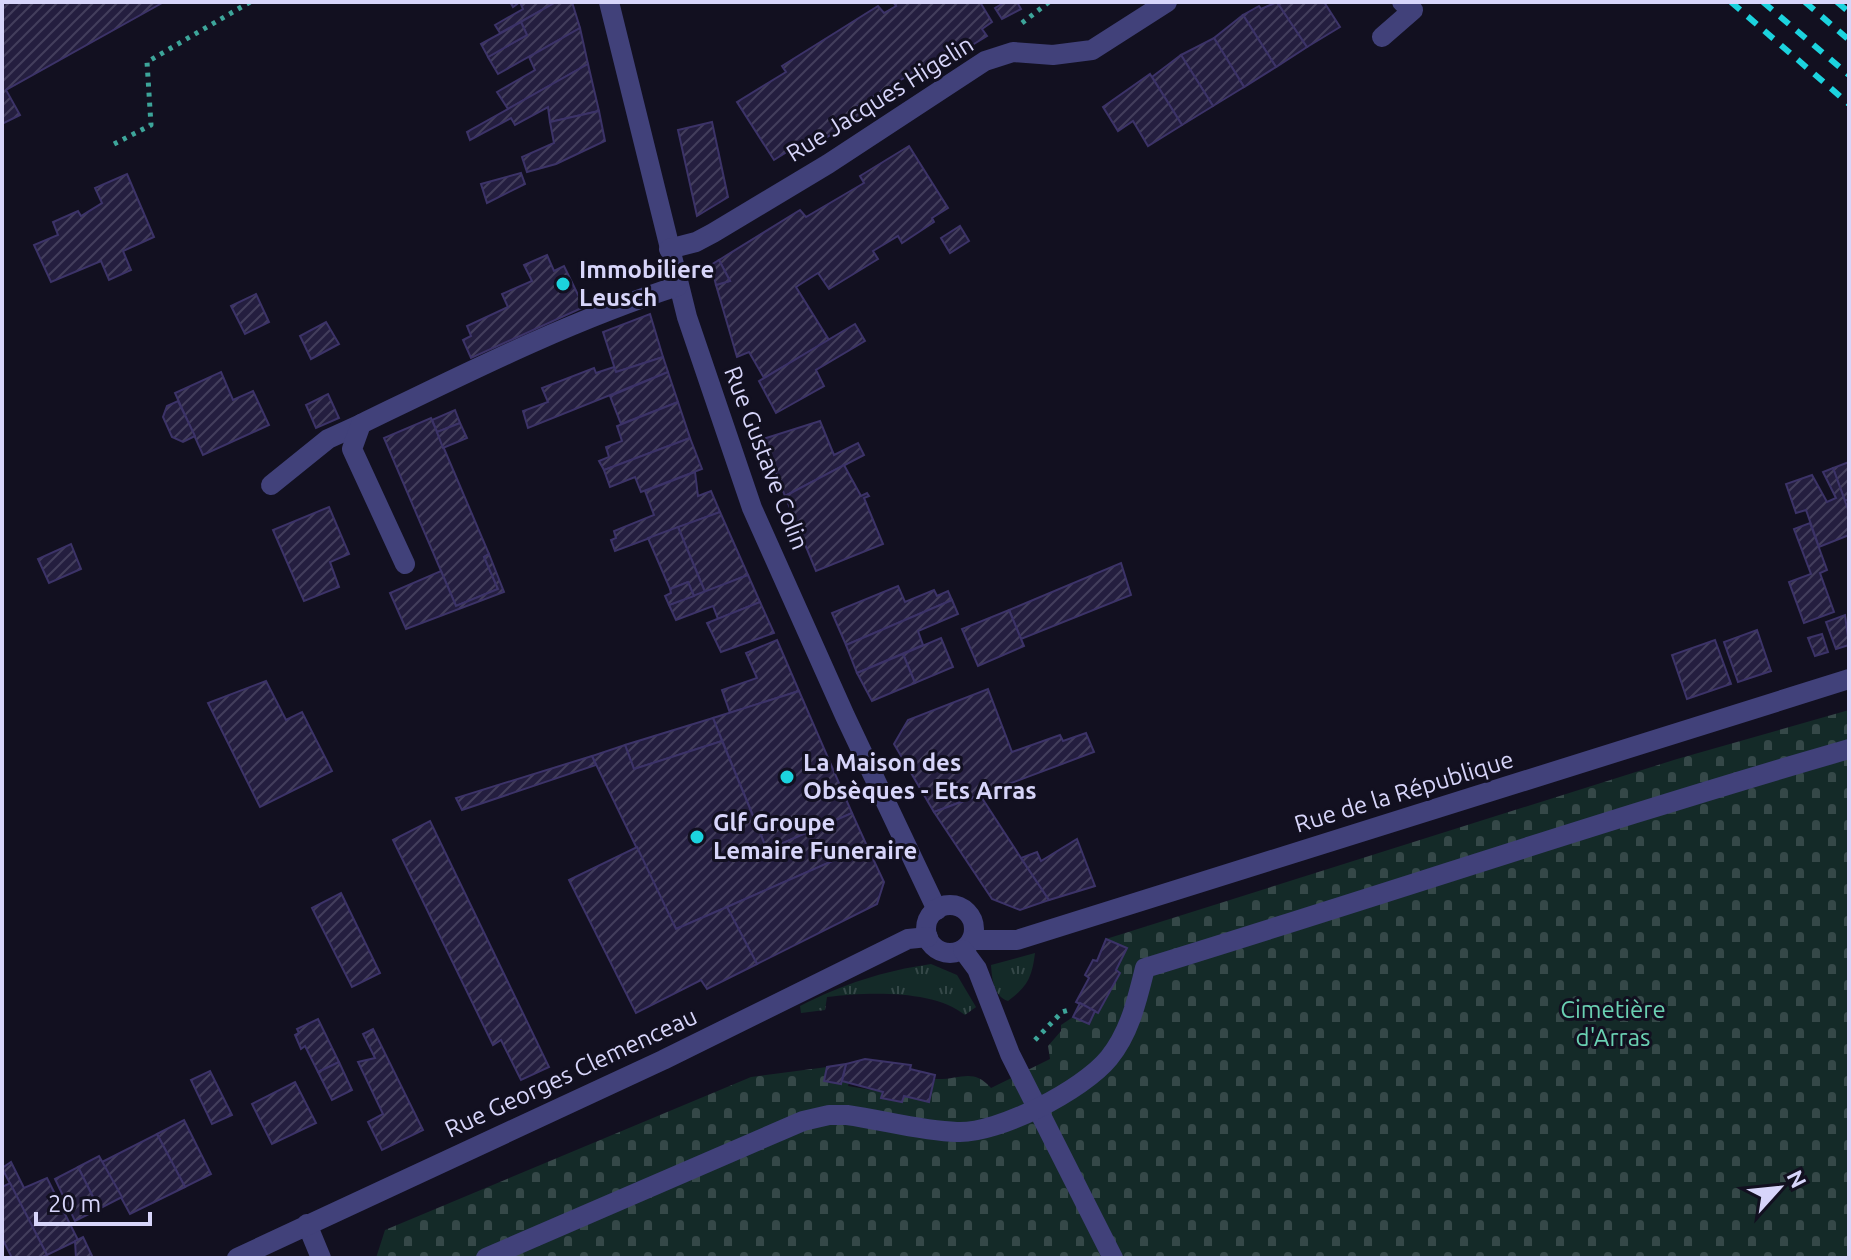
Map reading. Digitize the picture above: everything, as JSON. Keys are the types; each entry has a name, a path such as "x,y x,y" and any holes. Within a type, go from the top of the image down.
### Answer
{"street":[{"name":"Rue Gustave Colin","path":"609,2 678,286 752,508 845,716 937,910"},
{"name":"Rue Jacques Higelin","path":"669,249 696,242 725,226 828,164 985,61 1013,52 1053,55 1092,50 1167,2"},
{"path":"1382,37 1413,10 1402,2"},
{"path":"271,485 328,439 462,375 644,297 678,286"},
{"path":"361,424 352,449 405,564"},
{"name":"Rue de la République","path":"968,945 1017,940 1849,679"},
{"path":"486,1258 803,1121 829,1115 847,1115 959,1133 997,1125 1037,1108 1084,1081 1108,1059 1134,1013 1145,968 1370,899 1659,804 1849,749"},
{"path":"968,945 942,952 928,937 928,921 937,910 953,905 963,909 974,925 968,945 1010,1054 1113,1258"},
{"name":"Rue Georges Clemenceau","path":"237,1258 402,1184 663,1060 908,939 928,937"},
{"path":"307,1224 321,1258"}],"path":[{"path":"114,144 151,125 147,62 250,2"},
{"path":"1010,1054 1032,1042 1062,1012 1072,1009"}],"green space":[{"name":"Cimetière d'Arras","path":"1849,710 1849,1258 376,1258 385,1230 751,1077 827,1067 824,1081 849,1082 848,1086 883,1092 882,1098 902,1102 904,1096 929,1102 935,1079 972,1076 991,1088 1050,1059 1048,1046 1061,1031 1061,1025 1073,1017 1089,1024 1095,1011 1099,1012 1120,974 1116,970 1127,949 1106,939 1677,759"},
{"path":"1035,953 1025,986 1008,1001 1003,999 994,986 991,965"},
{"path":"931,964 957,975 976,1007 965,1015 952,1007 918,997 860,994 827,997 825,1010 801,1013 800,1006 832,991 896,970"}],"building":[{"path":"2,2 162,3 6,90 20,115 2,124"},
{"path":"520,2 556,2 500,33 495,25 523,9"},
{"path":"556,2 572,2 580,28 498,74 488,57 527,35 521,22"},
{"path":"893,2 980,2 992,22 982,29 987,36 918,78 914,72 856,107 861,117 810,147 806,140 774,160 737,102 786,72 782,66 878,6 884,13 896,6"},
{"path":"1005,2 1017,2 1021,9 1002,19 995,8"},
{"path":"1277,2 1307,47 1276,67 1243,15 1259,6 1261,9"},
{"path":"1277,2 1324,2 1340,27 1307,47"},
{"path":"1243,15 1276,67 1244,87 1214,38"},
{"path":"521,22 527,35 488,57 481,44"},
{"path":"580,28 588,64 508,109 497,92 535,70 529,57"},
{"path":"1214,38 1244,87 1213,106 1181,55"},
{"path":"1181,55 1213,106 1182,125 1152,77"},
{"path":"588,64 599,111 550,122 548,107 515,125 511,118 470,140 467,132"},
{"path":"1150,74 1182,125 1148,146 1133,121 1118,131 1103,107"},
{"path":"599,111 605,141 556,164 527,172 522,157 554,143 550,122"},
{"path":"712,122 728,197 697,216 678,130"},
{"path":"909,146 948,208 932,218 934,222 902,243 898,236 873,251 878,259 829,289 818,273 796,287 829,340 764,378 749,352 737,357 716,285 730,281 719,260 800,210 806,217 864,183 860,176"},
{"path":"521,173 525,184 487,203 481,184"},
{"path":"127,174 154,237 123,251 131,270 109,280 101,261 51,282 34,245 58,235 53,222 78,211 81,216 102,203 95,188"},
{"path":"960,226 969,241 950,253 941,238"},
{"path":"547,255 554,271 564,266 584,307 471,358 463,340 471,336 467,326 508,307 502,294 532,281 524,265"},
{"path":"719,260 730,281 716,285 711,265"},
{"path":"256,294 269,322 245,334 231,306"},
{"path":"650,314 663,357 616,372 603,332"},
{"path":"326,322 339,344 311,359 300,336"},
{"path":"855,324 865,341 816,370 824,386 776,413 759,381"},
{"path":"663,357 668,372 528,428 523,411 548,402 542,388 594,368 596,373 614,367 616,372"},
{"path":"221,372 233,400 253,391 269,425 203,455 175,393"},
{"path":"668,372 678,402 621,424 610,396"},
{"path":"328,394 339,418 316,428 306,405"},
{"path":"178,401 195,436 183,442 172,437 163,417 167,406"},
{"path":"678,402 690,438 604,470 599,461 609,457 606,447 622,441 617,426"},
{"path":"455,410 460,423 437,432 432,420"},
{"path":"431,418 489,554 484,557 498,589 456,606 384,438"},
{"path":"820,421 834,455 858,443 864,455 785,496 763,439"},
{"path":"460,423 467,438 443,448 437,432"},
{"path":"690,438 702,469 641,492 635,477 610,487 604,470"},
{"path":"1849,462 1849,499 1845,501 1833,468"},
{"path":"844,465 861,496 867,493 869,496 864,498 883,544 816,571 785,496"},
{"path":"1833,468 1849,512 1849,535 1819,547 1806,510 1796,513 1786,484 1812,475 1827,502 1836,498 1823,472"},
{"path":"695,472 698,496 711,491 720,512 615,551 611,540 616,538 614,531 654,515 645,491"},
{"path":"329,507 349,554 330,562 339,587 304,601 273,530"},
{"path":"720,512 748,575 705,592 678,527"},
{"path":"1810,523 1827,570 1820,573 1834,612 1804,623 1789,582 1811,574 1794,529"},
{"path":"678,527 705,592 694,596 688,582 670,589 648,538"},
{"path":"71,544 81,569 49,583 38,559"},
{"path":"489,554 504,592 406,629 390,593 441,571 456,606 498,589 484,557"},
{"path":"1121,563 1131,595 1021,639 1009,610"},
{"path":"748,575 760,602 718,619 713,606 676,620 669,605"},
{"path":"688,582 694,596 669,605 665,596 671,593 670,589"},
{"path":"898,586 905,602 934,590 937,596 948,591 952,600 846,645 832,613"},
{"path":"952,600 958,614 918,631 923,645 857,673 846,645"},
{"path":"760,602 774,633 721,652 707,623"},
{"path":"1009,610 1024,646 978,666 962,629"},
{"path":"1845,615 1849,645 1836,649 1826,622"},
{"path":"1757,630 1771,671 1738,682 1724,642"},
{"path":"1822,634 1828,652 1815,656 1808,638"},
{"path":"941,638 953,667 915,683 903,654"},
{"path":"777,640 799,691 730,713 722,690 757,678 746,653"},
{"path":"1715,640 1731,684 1687,699 1672,655"},
{"path":"903,654 915,683 872,701 857,673"},
{"path":"266,681 286,720 302,712 332,771 260,807 208,703"},
{"path":"988,689 1012,752 1060,735 1063,741 1086,733 1094,752 934,812 894,744 908,720"},
{"name":"La Maison des Obsèques - Ets Arras","path":"799,691 852,813 767,850 713,718"},
{"path":"713,718 722,741 634,769 625,745"},
{"name":"Glf Groupe Lemaire Funeraire","path":"722,741 767,850 852,813 867,846 676,929 592,756 625,745 634,769"},
{"path":"592,756 596,765 462,810 456,798"},
{"path":"980,795 1049,900 1020,910 992,899 934,812"},
{"path":"430,821 549,1067 521,1080 501,1040 493,1045 393,840"},
{"path":"1077,839 1095,886 1049,900 1021,858 1037,852 1041,861"},
{"path":"867,846 884,882 877,904 757,964 727,907"},
{"path":"637,847 676,929 727,907 757,964 707,989 701,980 636,1013 569,880"},
{"path":"341,893 380,973 352,987 312,908"},
{"path":"1106,939 1127,948 1116,970 1120,973 1098,1013 1076,1002 1089,978 1085,975 1093,960 1097,961"},
{"path":"1080,1003 1095,1011 1089,1024 1073,1017"},
{"path":"318,1019 339,1062 318,1072 305,1046 301,1049 295,1035 299,1033 297,1029"},
{"path":"373,1029 423,1130 382,1150 368,1122 383,1114 358,1062 375,1058 363,1034"},
{"path":"865,1059 911,1065 910,1069 935,1075 929,1102 904,1096 902,1102 881,1098 883,1092 842,1081 846,1064"},
{"path":"339,1062 352,1090 332,1100 318,1072"},
{"path":"846,1064 841,1084 824,1081 827,1067"},
{"path":"210,1071 232,1115 212,1124 191,1080"},
{"path":"295,1082 316,1123 272,1144 252,1104"},
{"path":"184,1120 211,1174 185,1187 157,1134"},
{"path":"157,1134 185,1187 130,1214 102,1162"},
{"path":"99,1156 122,1197 99,1209 78,1167"},
{"path":"11,1162 24,1188 47,1178 78,1240 47,1255 2,1168"},
{"path":"78,1167 99,1209 75,1221 55,1179"},
{"path":"10,1183 47,1255 12,1258 2,1238 2,1187"},
{"path":"83,1237 93,1258 76,1258 75,1241"}],"railway":[{"path":"1731,2 1849,104"},
{"path":"1763,2 1849,75"},
{"path":"1805,2 1849,40"},
{"path":"1837,2 1849,12"}],"place":[{"name":"Immobiliere Leusch","path":"563,284"},
{"name":"La Maison des Obsèques - Ets Arras","path":"787,777"},
{"name":"Glf Groupe Lemaire Funeraire","path":"697,837"}]}
